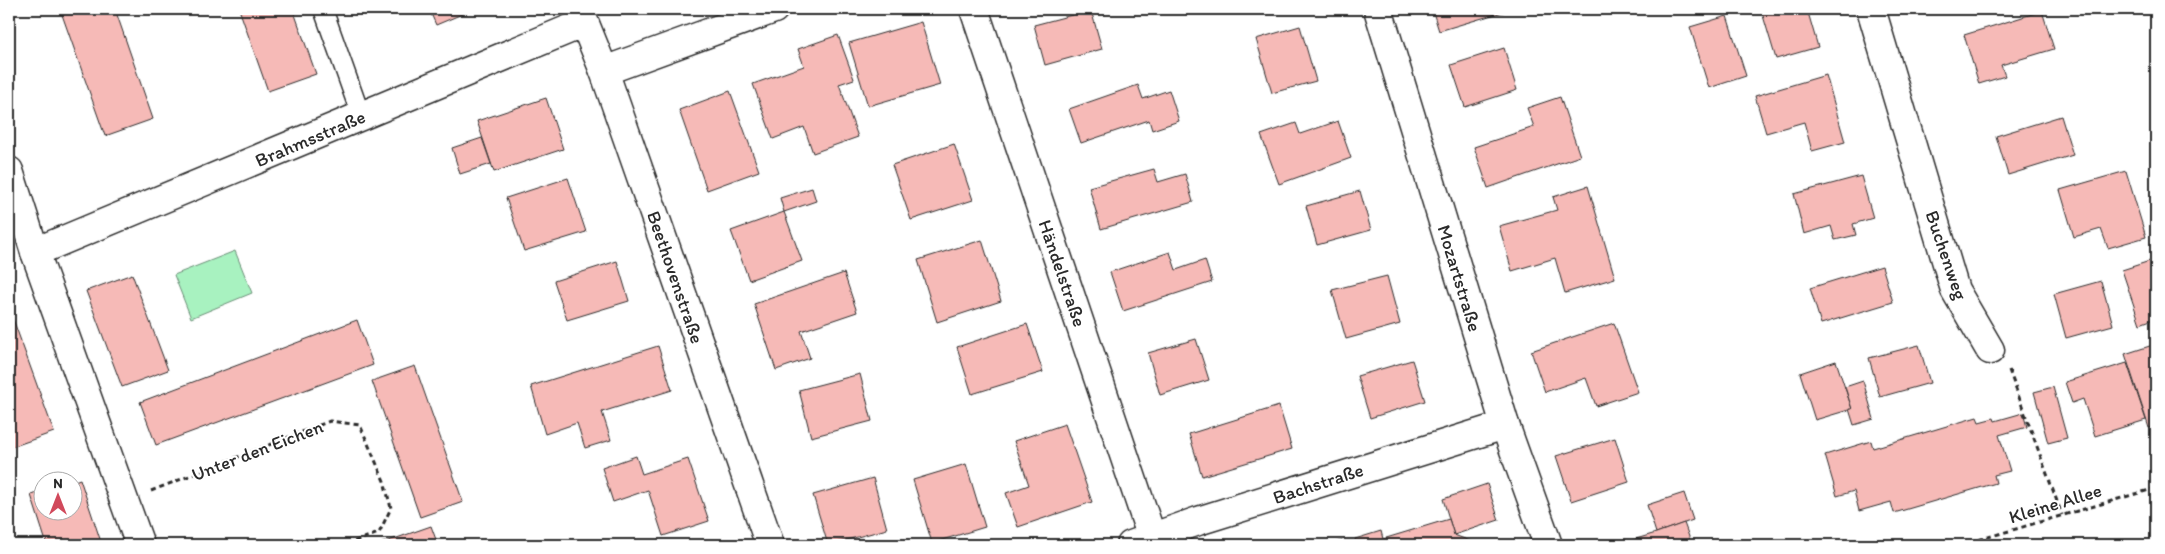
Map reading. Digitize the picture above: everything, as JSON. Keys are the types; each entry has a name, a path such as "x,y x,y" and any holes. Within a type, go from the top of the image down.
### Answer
{"street":[{"path":"604,71 774,9"},
{"name":"Händelstraße","path":"974,9 1142,542"},
{"name":"Mozartstraße","path":"1378,9 1505,425 1548,545"},
{"name":"Buchenweg","path":"1871,9 1955,290 1990,350"},
{"name":"Brahmsstraße","path":"35,252 361,116 581,16"},
{"name":"Beethovenstraße","path":"581,16 604,71 770,545"},
{"path":"9,171 35,252 140,545"},
{"name":"Bachstraße","path":"1142,542 1198,521 1505,425"}],"lane":[{"path":"323,9 361,116"}],"path":[{"path":"1990,350 2010,372 2062,515"},
{"name":"Unter den Eichen","path":"123,498 142,494 330,421 360,426 384,481 391,508 380,532 343,545"},
{"name":"Kleine Allee","path":"1962,545 2156,488"}],"green space":[{"path":"235,251 252,293 191,318 174,275"}],"building":[{"path":"60,9 115,9 153,119 105,136"},
{"path":"239,9 293,9 316,74 268,91"},
{"path":"429,9 474,9 436,25"},
{"path":"1432,9 1506,9 1506,11 1439,31"},
{"path":"1761,9 1807,9 1818,47 1776,59"},
{"path":"1091,10 1102,49 1045,65 1034,25"},
{"path":"2042,11 2054,49 2001,65 2005,76 1979,84 1964,35"},
{"path":"1727,16 1746,76 1709,88 1690,27"},
{"path":"921,22 940,85 868,106 849,43"},
{"path":"1300,26 1316,81 1272,93 1256,39"},
{"path":"838,35 854,79 839,84 858,137 813,153 804,127 773,139 753,84 804,66 798,49"},
{"path":"1504,48 1517,90 1465,107 1451,65"},
{"path":"1826,75 1845,142 1812,151 1804,122 1766,133 1755,96"},
{"path":"1138,85 1143,99 1169,90 1179,121 1152,130 1149,120 1081,143 1069,109"},
{"path":"730,91 759,171 707,190 679,110"},
{"path":"1560,97 1580,156 1488,188 1474,147 1534,127 1527,108"},
{"path":"546,98 563,149 494,172 477,121"},
{"path":"2061,116 2073,155 2008,175 1996,136"},
{"path":"1338,121 1351,158 1279,184 1261,135 1296,123 1300,134"},
{"path":"482,138 491,164 460,174 452,148"},
{"path":"954,144 973,200 911,220 892,165"},
{"path":"1154,169 1158,182 1185,174 1193,202 1101,229 1089,187"},
{"path":"2126,171 2146,237 2108,248 2101,229 2074,237 2060,190"},
{"path":"1861,176 1873,218 1853,224 1856,235 1835,240 1831,226 1804,234 1794,194"},
{"path":"568,178 586,232 524,251 506,198"},
{"path":"1588,186 1615,278 1565,293 1555,258 1512,271 1499,226 1557,210 1553,197"},
{"path":"812,188 816,201 784,212 780,198"},
{"path":"1360,191 1371,230 1317,245 1306,206"},
{"path":"784,212 802,261 749,280 731,231"},
{"path":"982,240 1001,301 937,322 918,260"},
{"path":"1170,252 1176,270 1205,260 1212,282 1123,311 1110,272"},
{"path":"2156,259 2156,318 2140,324 2122,270"},
{"path":"617,261 629,301 567,320 554,281"},
{"path":"1882,266 1893,302 1821,324 1810,288"},
{"path":"844,273 857,312 801,331 810,358 776,370 754,304"},
{"path":"132,274 168,370 122,387 86,291"},
{"path":"1387,276 1400,324 1346,339 1332,290"},
{"path":"2101,281 2113,325 2066,338 2054,294"},
{"path":"9,308 54,432 9,448"},
{"path":"357,320 373,365 156,445 140,402"},
{"path":"1614,323 1638,392 1596,406 1586,378 1545,392 1531,351"},
{"path":"1027,324 1043,372 972,394 957,347"},
{"path":"1196,339 1209,380 1160,395 1148,353"},
{"path":"2156,344 2156,426 2149,428 2125,354"},
{"path":"1919,345 1930,383 1880,397 1869,358"},
{"path":"658,346 672,390 602,412 611,440 585,448 577,423 545,434 531,386"},
{"path":"1412,360 1425,401 1370,418 1357,376"},
{"path":"1836,361 1852,409 1815,420 1800,373"},
{"path":"2127,363 2146,420 2095,436 2083,399 2072,403 2065,382"},
{"path":"415,366 463,502 420,517 372,381"},
{"path":"860,374 872,421 811,437 799,390"},
{"path":"1863,381 1874,419 1854,425 1849,409 1852,409 1845,387"},
{"path":"2053,387 2067,438 2048,443 2034,392"},
{"path":"1279,406 1292,449 1202,476 1189,434"},
{"path":"2023,413 2027,427 1999,435 2010,471 1994,475 1996,483 1894,513 1891,502 1859,511 1854,491 1837,496 1825,455 1871,441 1873,448 1977,417 1979,422 1994,418 1995,421"},
{"path":"1065,424 1092,502 1018,527 1006,493 1029,485 1014,441"},
{"path":"1615,438 1629,482 1571,501 1556,456"},
{"path":"636,456 642,474 688,459 709,521 663,536 648,490 613,502 602,468"},
{"path":"966,464 985,527 932,543 913,480"},
{"path":"873,478 887,529 828,545 813,495"},
{"path":"1487,484 1499,520 1454,535 1443,499"},
{"path":"82,485 102,545 47,545 40,522 82,522"},
{"path":"1684,493 1693,520 1656,533 1647,505"},
{"path":"1449,519 1454,535 1481,545 1357,545 1355,539 1381,531 1383,539"},
{"path":"1684,523 1692,545 1616,545 1656,533"},
{"path":"431,526 438,545 377,545"},
{"path":"1342,541 1344,545 1326,545"}]}
